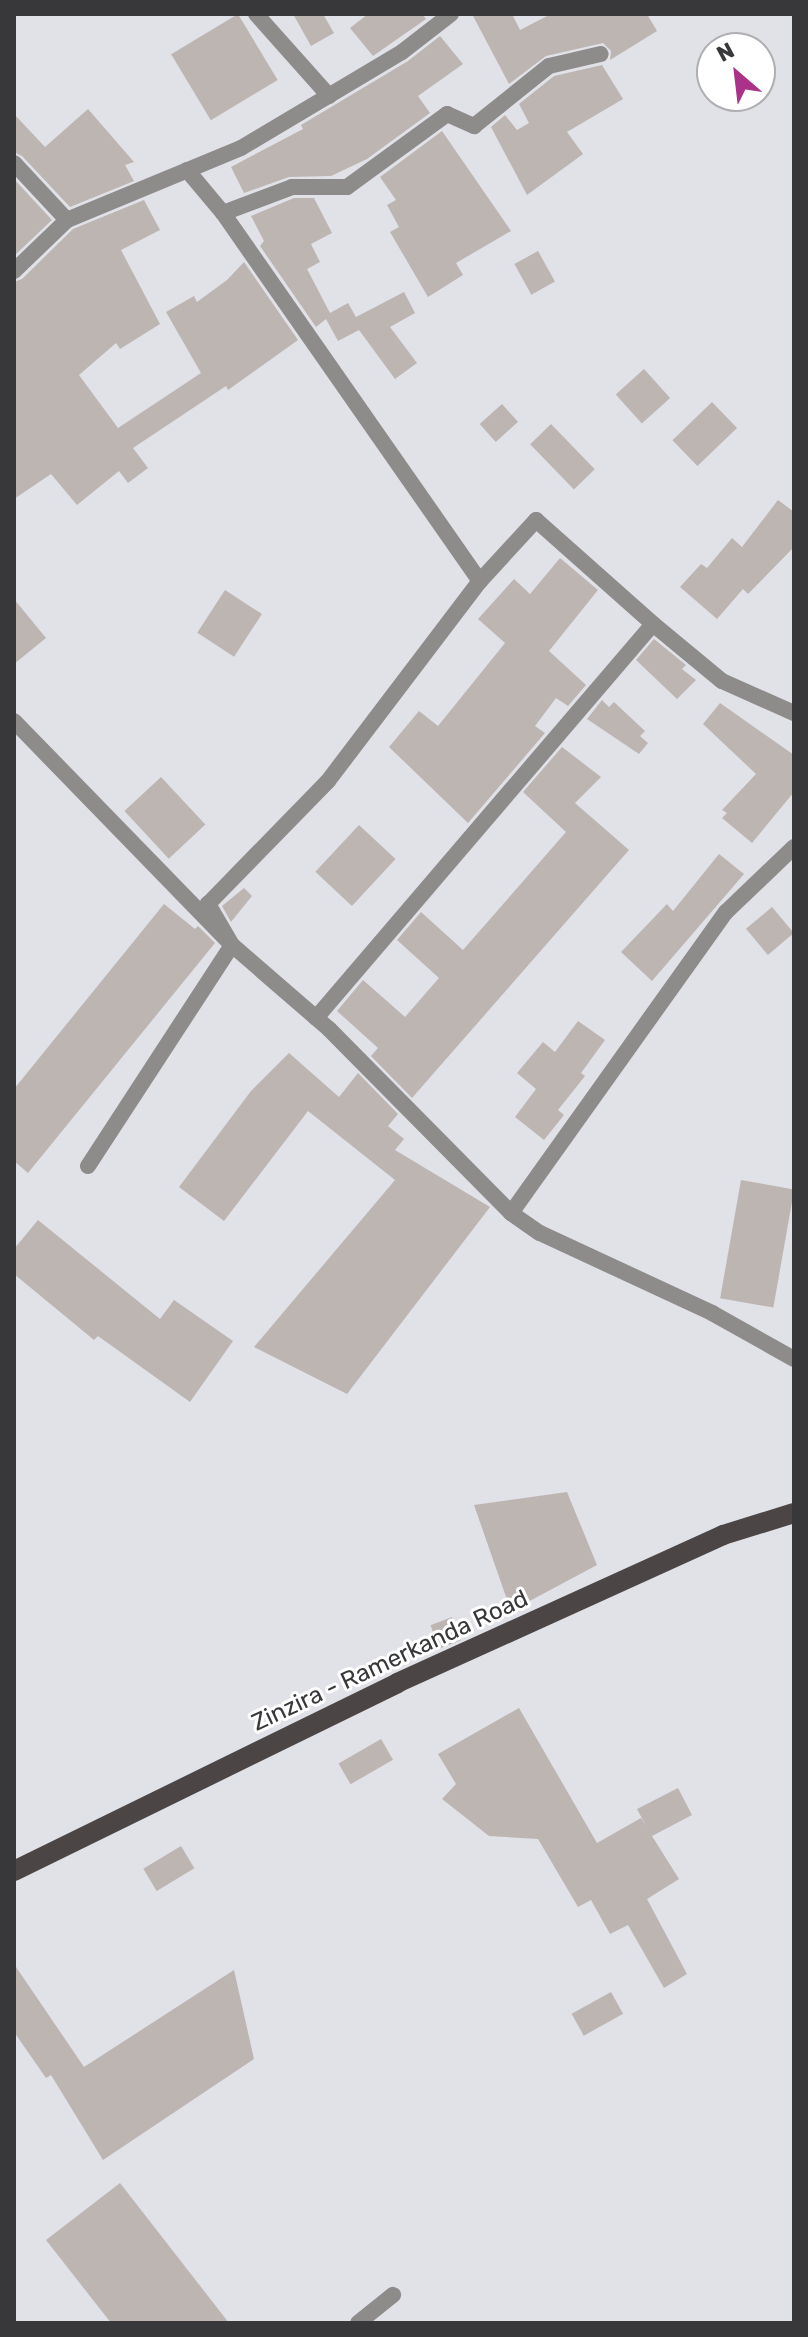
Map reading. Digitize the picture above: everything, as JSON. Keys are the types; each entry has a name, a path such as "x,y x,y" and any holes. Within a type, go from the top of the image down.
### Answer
{"main road":[{"name":"Zinzira - Ramerkanda Road","path":"14,1871 397,1683 723,1535 794,1513"}],"street":[{"path":"256,14 329,96"},
{"path":"14,271 67,220 241,148 402,52 451,14"},
{"path":"223,213 292,187 347,187 447,114 474,126 549,66 601,54"},
{"path":"14,163 67,220"},
{"path":"187,170 223,213 480,581"},
{"path":"232,945 208,904 328,781 480,581 536,520 722,681 794,713"},
{"path":"316,1018 653,624"},
{"path":"14,721 232,945 316,1018 511,1213 540,1233 712,1313 794,1359"},
{"path":"511,1213 726,912 794,847"},
{"path":"88,1166 232,945"},
{"path":"358,2323 393,2295"}],"building":[{"path":"238,14 278,80 211,120 171,54"},
{"path":"293,14 323,14 334,33 311,46"},
{"path":"368,14 422,14 426,19 373,56 350,28"},
{"path":"472,14 512,14 520,30 551,14 647,14 657,31 610,60 611,51 603,43 546,56 509,84"},
{"path":"440,36 463,64 418,96 430,113 367,159 331,176 289,177 244,193 231,167 303,129 301,125 408,61"},
{"path":"602,65 623,99 567,132 583,154 527,195 491,127 505,115 517,130 529,123 519,104 554,76"},
{"path":"88,109 134,162 125,165 134,181 70,207 22,156 14,152 14,114 45,147"},
{"path":"442,131 511,231 456,263 463,275 428,297 390,232 399,227 387,205 396,200 380,177"},
{"path":"14,179 52,220 14,256"},
{"path":"294,198 314,198 332,233 311,244 320,262 307,269 330,313 348,303 356,317 404,292 415,313 390,327 417,363 395,379 359,330 338,341 326,319 316,327 260,246 264,241 251,216"},
{"path":"144,200 160,230 121,250 160,324 120,349 116,343 79,375 118,428 201,373 166,312 194,296 197,302 227,280 244,262 298,340 228,390 226,386 133,448 148,468 128,483 119,471 77,505 51,474 14,499 14,282 22,279 73,229"},
{"path":"538,251 555,282 531,295 514,264"},
{"path":"644,369 670,398 642,423 616,394"},
{"path":"712,402 737,428 697,466 672,440"},
{"path":"502,404 518,422 496,442 480,424"},
{"path":"551,424 595,469 574,489 530,444"},
{"path":"778,500 794,512 794,547 748,594 743,589 717,619 680,587 701,564 707,568 732,538 742,547"},
{"path":"560,558 598,590 549,651 586,685 568,706 556,698 535,726 545,733 468,823 389,747 419,711 438,726 505,643 478,619 514,579 530,594"},
{"path":"225,590 262,614 234,657 197,633"},
{"path":"14,599 46,638 14,664"},
{"path":"654,639 686,665 682,669 696,680 677,699 636,660"},
{"path":"602,700 609,707 614,702 645,731 640,736 648,743 639,754 587,719"},
{"path":"720,703 794,755 794,792 752,843 722,818 727,813 722,810 756,774 703,724"},
{"path":"562,747 601,777 575,803 629,850 412,1098 371,1056 378,1048 337,1011 363,980 405,1017 439,978 397,940 421,912 463,950 566,832 523,792"},
{"path":"161,777 205,825 169,859 124,811"},
{"path":"359,825 396,859 352,906 315,872"},
{"path":"719,854 744,874 652,981 621,952 667,904 673,911"},
{"path":"244,888 252,896 231,922 222,906"},
{"path":"164,904 195,929 198,926 215,943 28,1173 14,1161 14,1089"},
{"path":"772,907 794,933 768,955 746,929"},
{"path":"578,1021 605,1040 581,1073 585,1076 558,1110 564,1115 544,1140 515,1117 536,1089 517,1073 543,1042 555,1052"},
{"path":"289,1053 339,1097 358,1073 398,1114 388,1126 404,1139 395,1150 490,1207 347,1394 254,1347 395,1180 308,1111 224,1221 179,1187 251,1091"},
{"path":"741,1180 794,1189 773,1308 720,1298"},
{"path":"38,1220 160,1319 174,1300 233,1341 190,1402 98,1336 94,1340 14,1274 14,1249"},
{"path":"567,1492 597,1565 511,1611 474,1505"},
{"path":"452,1617 461,1640 439,1649 431,1625"},
{"path":"519,1708 597,1843 641,1818 646,1826 637,1809 678,1788 692,1815 652,1836 679,1879 647,1899 687,1974 664,1988 628,1925 610,1934 591,1900 578,1907 538,1839 489,1836 442,1799 456,1784 438,1754"},
{"path":"381,1739 393,1760 351,1784 339,1764"},
{"path":"181,1846 194,1868 157,1891 143,1869"},
{"path":"14,1964 84,2067 234,1970 254,2059 103,2160 51,2075 46,2078 14,2032"},
{"path":"611,1992 623,2014 584,2036 572,2014"},
{"path":"120,2183 229,2323 111,2323 46,2240"}]}
